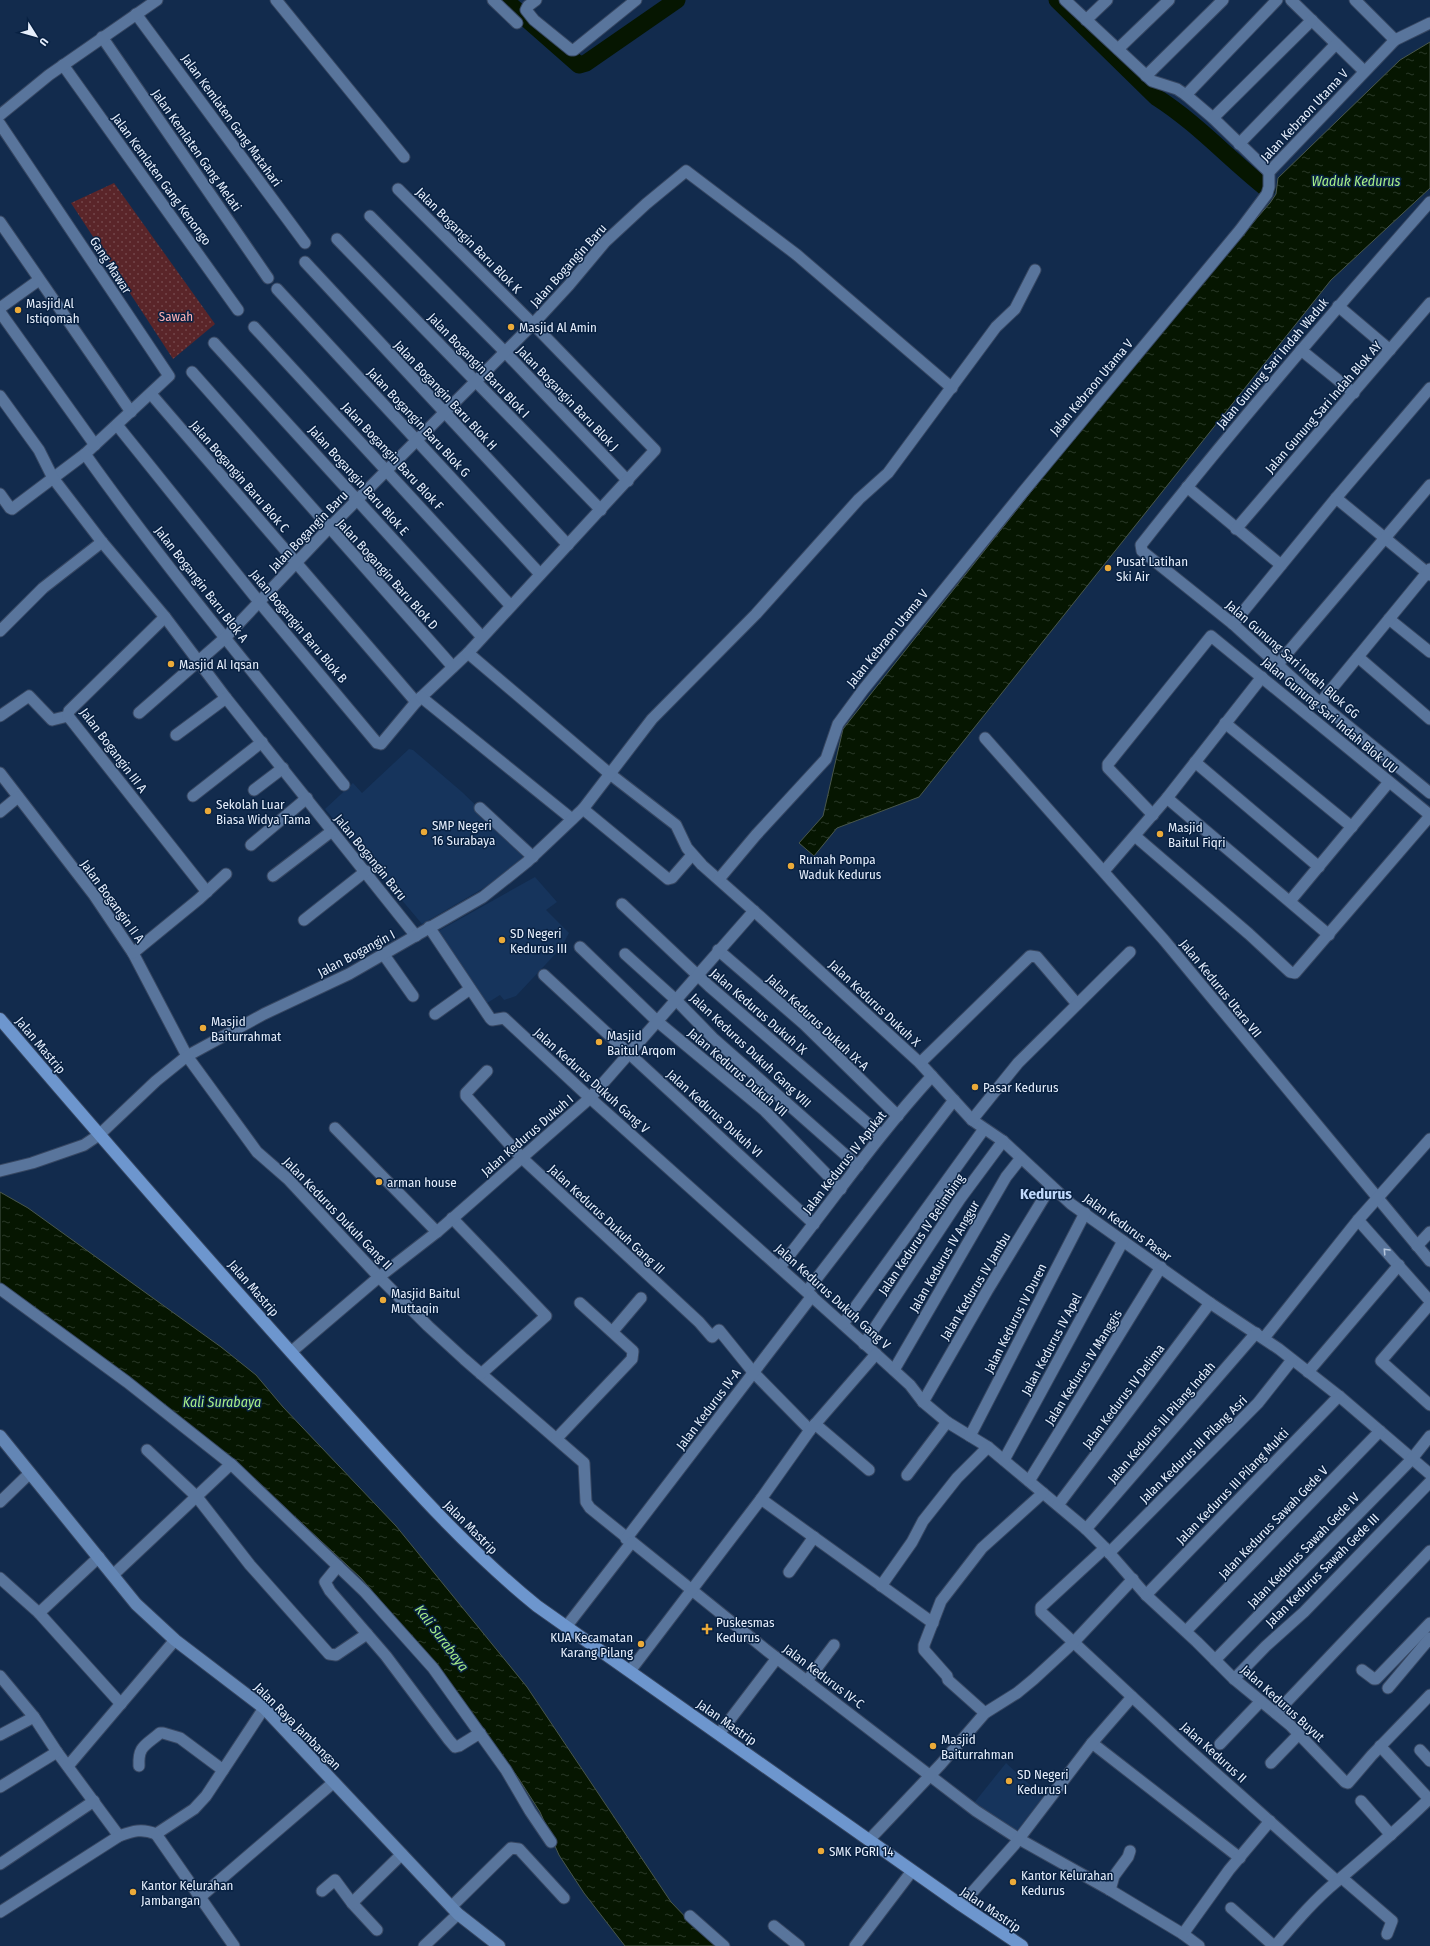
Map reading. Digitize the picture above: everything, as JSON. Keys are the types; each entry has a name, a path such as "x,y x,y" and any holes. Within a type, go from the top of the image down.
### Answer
{"main road":[{"name":"Jalan Mastrip","path":"0,1019 99,1135 291,1352 456,1532 507,1582 566,1627 912,1871 1022,1946"},
{"name":"Jalan Raya Jambangan","path":"0,1436 136,1604 175,1640 264,1708 454,1911 498,1946"}],"street":[{"path":"0,115 63,65 158,0"},
{"path":"276,0 404,157"},
{"path":"492,0 517,23"},
{"path":"536,0 526,9 534,20 571,50 574,50 636,0"},
{"path":"1065,0 1146,76 1152,81 1186,95 1213,118 1269,172"},
{"path":"1086,20 1107,0"},
{"path":"1118,49 1169,0"},
{"path":"1146,76 1223,0"},
{"path":"1186,95 1277,0"},
{"name":"Jalan Kebraon Utama V","path":"1291,0 1364,71"},
{"path":"1355,0 1362,4 1395,40"},
{"name":"Jalan Kemlaten Gang Matahari","path":"136,14 305,243"},
{"path":"1213,118 1312,20"},
{"name":"Jalan Kebraon Utama V","path":"719,879 756,835 826,759 838,724 863,690 964,564 1240,230 1267,194 1269,188 1269,172 1395,40 1430,23"},
{"name":"Jalan Kemlaten Gang Melati","path":"102,37 268,278"},
{"path":"1240,144 1336,44"},
{"name":"Jalan Kemlaten Gang Kenongo","path":"63,65 238,310"},
{"name":"Gang Mawar","path":"0,124 168,374 169,379 85,454 11,509 0,494"},
{"name":"Jalan Bogangin Baru","path":"416,936 366,871 332,831 226,698 198,660 225,638 260,603 296,562 329,528 533,324 569,285 605,242 646,204 686,171 797,255 956,382"},
{"name":"Jalan Bogangin Baru Blok K","path":"398,189 654,447 654,452 628,481"},
{"name":"Jalan Gunung Sari Indah Waduk","path":"1141,545 1187,487 1338,306 1430,202"},
{"name":"Jalan Bogangin Baru Blok J","path":"370,216 505,352 628,481"},
{"path":"0,222 131,412"},
{"name":"Jalan Bogangin Baru Blok I","path":"337,240 601,510"},
{"name":"Jalan Bogangin Baru Blok H","path":"305,262 568,545"},
{"name":"Jalan Bogangin I","path":"0,1171 67,1152 84,1145 99,1135 156,1081 188,1056 264,1014 349,974 384,955 429,927 483,897 533,857 583,809 652,719 756,614 846,512 888,473 996,327 1015,309 1035,270"},
{"path":"0,308 39,280"},
{"name":"Jalan Bogangin Baru Blok G","path":"277,289 418,440 540,574"},
{"name":"Jalan Gunung Sari Indah Blok AY","path":"1236,529 1430,303"},
{"path":"1338,306 1390,350"},
{"path":"0,312 95,445"},
{"name":"Jalan Bogangin Baru Blok F","path":"254,327 387,470 510,606"},
{"name":"Jalan Bogangin Baru Blok E","path":"214,343 482,637"},
{"path":"1301,350 1354,393"},
{"name":"Jalan Bogangin Baru Blok D","path":"192,372 453,667"},
{"path":"1233,624 1336,498 1430,388"},
{"name":"Jalan Bogangin Baru Blok C","path":"151,394 296,562 419,700 572,819"},
{"path":"0,396 39,450 53,478 102,542 165,617 198,660 139,713"},
{"name":"Jalan Bogangin Baru Blok B","path":"117,425 260,603 377,743 381,744 419,700"},
{"name":"Jalan Bogangin Baru Blok A","path":"85,454 109,489 225,638 344,785"},
{"path":"419,700 468,652 628,481"},
{"path":"1278,664 1430,485"},
{"path":"1187,487 1281,565"},
{"path":"1320,703 1429,572 1384,538 1336,498"},
{"path":"0,631 43,588 102,542"},
{"name":"Jalan Gunung Sari Indah Blok GG","path":"1141,545 1142,551 1233,624 1320,703 1430,793"},
{"name":"Jalan Bogangin III A","path":"165,617 69,711 68,716 207,892"},
{"path":"1389,619 1430,652"},
{"name":"Jalan Gunung Sari Indah Blok UU","path":"1153,815 1108,768 1108,764 1210,636 1214,636 1430,815"},
{"name":"Jalan Kedurus Dukuh X","path":"468,652 610,774 676,824 692,854 920,1063 972,1120"},
{"path":"1358,656 1430,719"},
{"path":"1104,871 1167,798 1262,677"},
{"path":"0,716 29,696 52,720 68,716"},
{"path":"176,735 226,698"},
{"path":"1225,723 1352,828"},
{"name":"Jalan Kedurus Utara VII","path":"985,738 1164,940 1430,1261"},
{"path":"193,796 262,742"},
{"path":"1195,762 1319,866"},
{"path":"254,790 283,768"},
{"name":"Jalan Bogangin II A","path":"0,773 94,895 133,952 188,1056"},
{"path":"1290,901 1389,782"},
{"path":"0,812 18,797"},
{"path":"250,845 307,798"},
{"path":"1167,798 1329,935"},
{"path":"480,808 533,857"},
{"path":"583,809 668,879 672,878 692,854"},
{"path":"1135,836 1249,934 1290,972 1295,973 1430,815"},
{"path":"273,876 332,831"},
{"path":"304,920 366,871"},
{"path":"133,952 207,892 226,874"},
{"name":"Jalan Kedurus Dukuh IX","path":"622,904 698,976 881,1135"},
{"name":"Jalan Kedurus Dukuh I","path":"291,1352 378,1277 437,1232 590,1098 698,976 718,950 754,911"},
{"path":"429,927 470,989 435,1014"},
{"name":"Jalan Kedurus Dukuh VII","path":"580,947 658,1022 764,1110 841,1189"},
{"name":"Jalan Kedurus Dukuh IX-A","path":"718,950 804,1024 898,1116"},
{"path":"972,1120 1018,1063 1130,952"},
{"name":"Jalan Kedurus Dukuh Gang VIII","path":"625,954 676,1000 713,1038 858,1166"},
{"path":"384,955 413,996"},
{"path":"920,1063 1030,956 1036,957 1078,1004"},
{"name":"Jalan Kedurus Dukuh VI","path":"544,974 814,1224"},
{"name":"Jalan Kedurus Dukuh Gang V","path":"470,989 492,1020 500,1017 504,1018 590,1098 894,1370 910,1385 924,1402 947,1422 988,1447 1086,1529 1107,1550 1146,1595"},
{"name":"Jalan Kedurus Dukuh Gang II","path":"188,1056 257,1152 288,1179 378,1277 428,1326 481,1374 557,1438 584,1463 587,1505 629,1541"},
{"name":"Jalan Kedurus Dukuh Gang III","path":"487,1071 466,1093 466,1096 522,1158 699,1322 712,1337 719,1330 753,1372"},
{"name":"Jalan Kedurus IV Apukat","path":"780,1267 881,1135 932,1076"},
{"name":"Jalan Kedurus IV-A","path":"566,1627 954,1100"},
{"name":"Jalan Kedurus Pasar","path":"972,1120 1003,1141 1051,1186 1085,1213 1210,1303 1260,1336"},
{"path":"335,1128 437,1232"},
{"path":"843,1324 984,1129"},
{"name":"Jalan Kedurus III Pilang Indah","path":"1086,1529 1260,1336 1358,1220 1430,1139"},
{"name":"Jalan Kedurus IV Belimbing","path":"864,1344 968,1187 1003,1141"},
{"name":"Jalan Kedurus IV Anggur","path":"894,1370 1006,1177 1021,1158"},
{"name":"Jalan Kedurus IV Jambu","path":"924,1402 987,1291 1051,1186"},
{"name":"Jalan Kedurus IV Duren","path":"970,1436 1085,1213"},
{"path":"452,1218 546,1316 481,1374"},
{"path":"1358,1220 1430,1302 1382,1360 1382,1363 1430,1406"},
{"path":"1417,1246 1430,1232"},
{"name":"Jalan Kedurus IV Apel","path":"1004,1460 1123,1241"},
{"path":"1308,1372 1399,1265"},
{"name":"Jalan Kedurus IV Manggis","path":"1029,1481 1161,1267"},
{"path":"0,1289 127,1382 231,1464 385,1612 429,1663 480,1732 506,1770 530,1811 551,1842"},
{"path":"613,1332 641,1298"},
{"path":"557,1438 632,1359 633,1351 580,1302"},
{"name":"Jalan Kedurus IV Delima","path":"1058,1505 1210,1303"},
{"path":"1260,1336 1339,1396 1411,1460 1430,1474"},
{"path":"630,1672 761,1499 812,1427 876,1354"},
{"name":"Jalan Kedurus III Pilang Asri","path":"1073,1643 1041,1612 1041,1608 1107,1550 1258,1403 1292,1360"},
{"path":"753,1372 812,1427 869,1470"},
{"name":"Jalan Kedurus III Pilang Mukti","path":"1146,1595 1339,1396"},
{"path":"906,1475 947,1422"},
{"name":"Jalan Kedurus Sawah Gede V","path":"1186,1631 1380,1431"},
{"path":"1411,1460 1430,1436"},
{"path":"881,1586 912,1542 923,1521 957,1478 988,1447"},
{"path":"147,1450 197,1497 250,1565 329,1654 336,1655 367,1634"},
{"name":"Jalan Kedurus Sawah Gede IV","path":"1215,1660 1411,1460"},
{"path":"113,1575 231,1464"},
{"path":"0,1502 30,1473"},
{"name":"Jalan Kedurus Sawah Gede III","path":"1234,1679 1266,1646 1304,1612 1430,1482"},
{"path":"985,1713 948,1680 947,1676 924,1650 924,1645 941,1601 982,1548 1043,1493"},
{"path":"761,1499 933,1623"},
{"path":"789,1572 814,1537"},
{"name":"Jalan Kedurus IV-C","path":"629,1541 776,1658 930,1775"},
{"path":"1276,1713 1430,1551"},
{"path":"39,1613 99,1557"},
{"path":"338,1566 325,1583 367,1634 455,1747 459,1746 480,1732"},
{"path":"0,1578 39,1613 121,1704"},
{"path":"869,1840 930,1775 985,1713 1017,1693 1073,1643 1133,1580"},
{"name":"Jalan Kedurus Buyut","path":"1146,1595 1186,1631 1234,1679 1299,1734 1347,1783 1380,1746 1430,1695"},
{"path":"1362,1670 1376,1679 1430,1624"},
{"path":"1388,1688 1430,1638"},
{"path":"68,1766 175,1640"},
{"name":"Jalan Kedurus II","path":"1073,1643 1270,1821 1392,1921 1387,1934"},
{"path":"807,1681 834,1645"},
{"path":"719,1734 776,1658"},
{"path":"0,1676 34,1717 57,1752 119,1836"},
{"path":"961,1905 1019,1839 1092,1743 1132,1697"},
{"path":"1220,1744 1261,1701"},
{"path":"156,1834 194,1809 206,1796 264,1708"},
{"path":"0,1735 34,1717"},
{"path":"139,1766 138,1754 160,1733 163,1733 180,1738 223,1770"},
{"path":"1271,1763 1299,1734"},
{"path":"1092,1743 1240,1858"},
{"path":"1231,1908 1274,1946 1304,1912 1339,1879 1391,1835 1430,1799 1380,1746"},
{"path":"1420,1750 1430,1761"},
{"path":"0,1787 57,1752"},
{"path":"930,1775 976,1811 1019,1839 1110,1890 1183,1934 1199,1946"},
{"path":"199,1898 334,1782"},
{"path":"0,1864 94,1801"},
{"path":"1361,1801 1391,1835"},
{"path":"1183,1934 1229,1870 1270,1821"},
{"path":"0,1912 119,1836 134,1830 147,1830 156,1834 199,1898 234,1946"},
{"path":"424,1946 511,1848 519,1849 564,1898"},
{"path":"1110,1890 1114,1876 1128,1857 1130,1851"},
{"path":"352,1904 402,1854"},
{"path":"856,1946 912,1871"},
{"path":"322,1890 335,1880 352,1904 377,1930"},
{"path":"690,1916 724,1946"},
{"path":"774,1926 799,1946"}],"shaded area":[{"name":"SMP Negeri 16 Surabaya","path":"409,749 413,750 462,792 526,854 525,864 422,924 325,809 353,783 362,793"},
{"name":"SD Negeri Kedurus III","path":"535,877 557,902 546,910 569,933 561,948 516,996 504,1000 500,995 484,1005 435,933"},
{"name":"SD Negeri Kedurus I","path":"1006,1763 1045,1799 1017,1834 974,1803"}],"green space":[{"name":"Sawah","path":"114,183 215,324 173,359 71,203"}],"water":[{"name":"Waduk Kedurus","path":"1430,42 1430,188 1331,280 919,797 837,828 814,856 799,843 823,816 843,729 1149,343 1270,203 1276,194 1278,178 1400,60"},
{"name":"Kali Surabaya","path":"0,1192 28,1208 221,1347 256,1375 283,1407 396,1526 527,1687 671,1902 693,1925 717,1946 625,1946 584,1893 559,1855 540,1812 519,1779 428,1656 361,1578 267,1491 0,1286"}],"waterway":[{"path":"505,0 579,65 586,63 677,0"},
{"path":"1057,0 1156,97 1185,118 1267,189"}],"place":[{"name":"Masjid Al Istiqomah","path":"18,310"},
{"name":"Masjid Al Amin","path":"511,327"},
{"name":"Pusat Latihan Ski Air","path":"1108,568"},
{"name":"Masjid Al Iqsan","path":"171,664"},
{"name":"Sekolah Luar Biasa Widya Tama","path":"208,811"},
{"name":"SMP Negeri 16 Surabaya","path":"424,832"},
{"name":"Masjid Baitul Fiqri","path":"1160,834"},
{"name":"Rumah Pompa Waduk Kedurus","path":"791,866"},
{"name":"SD Negeri Kedurus III","path":"502,940"},
{"name":"Masjid Baiturrahmat","path":"203,1028"},
{"name":"Masjid Baitul Arqom","path":"599,1042"},
{"name":"Pasar Kedurus","path":"975,1087"},
{"name":"arman house","path":"379,1182"},
{"name":"Masjid Baitul Muttaqin","path":"383,1300"},
{"name":"Puskesmas Kedurus","path":"707,1629"},
{"name":"KUA Kecamatan Karang Pilang","path":"641,1644"},
{"name":"Masjid Baiturrahman","path":"933,1746"},
{"name":"SD Negeri Kedurus I","path":"1009,1781"},
{"name":"SMK PGRI 14","path":"821,1851"},
{"name":"Kantor Kelurahan Kedurus","path":"1013,1882"},
{"name":"Kantor Kelurahan Jambangan","path":"133,1892"}],"district":[{"name":"Kedurus","path":"1046,1194"}]}
